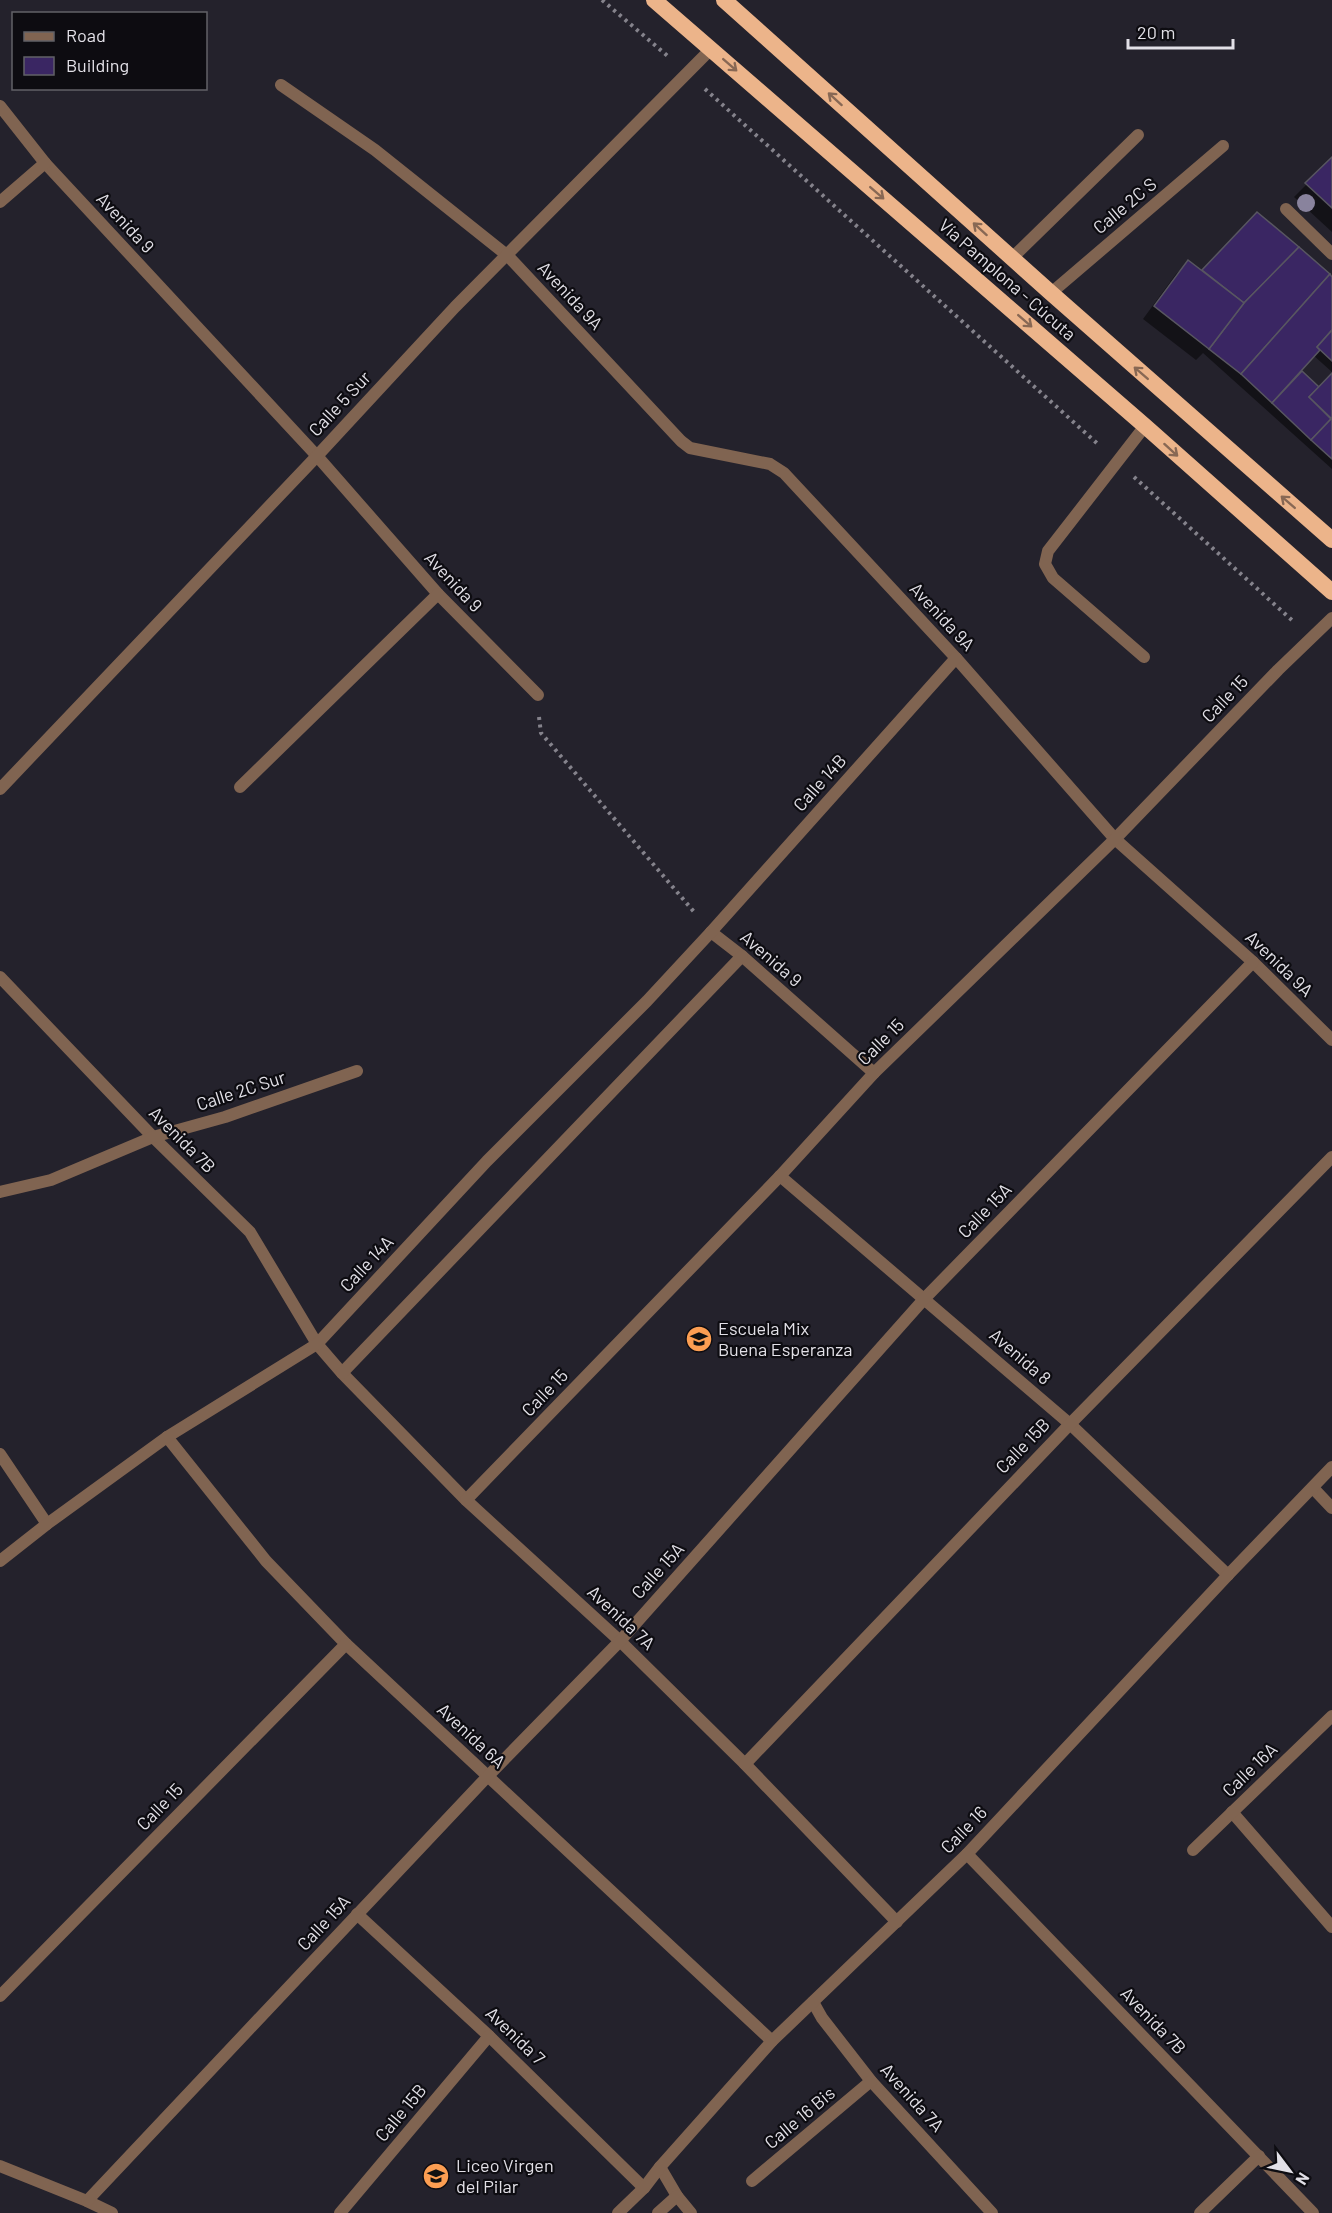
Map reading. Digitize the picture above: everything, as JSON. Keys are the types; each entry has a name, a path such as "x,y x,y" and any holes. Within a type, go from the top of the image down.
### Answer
{"highway":[{"name":"Vía Pamplona - Cúcuta","path":"654,0 1145,426 1332,592"},
{"name":"Vía Pamplona - Cúcuta","path":"724,0 1051,293 1332,540"}],"street":[{"name":"Calle 5 Sur","path":"0,789 455,307 711,49"},
{"name":"Avenida 9A","path":"280,85 375,150 508,256 690,448 770,464 784,473 956,658 1115,839 1253,962 1332,1040"},
{"name":"Avenida 9","path":"0,106 45,162 316,456 438,594 538,695"},
{"path":"1012,258 1138,135"},
{"name":"Calle 2C S","path":"1051,293 1223,146"},
{"path":"0,202 45,162"},
{"path":"1286,209 1332,254"},
{"path":"1144,657 1053,578 1045,564 1048,551 1145,426"},
{"path":"240,787 438,594"},
{"name":"Calle 15","path":"466,1500 780,1176 874,1073 1115,839 1332,618"},
{"name":"Calle 14B","path":"711,932 956,658"},
{"name":"Avenida 9","path":"711,932 742,956 874,1073"},
{"name":"Calle 14A","path":"0,1562 47,1524 167,1437 317,1344 487,1161 647,1001 711,932"},
{"path":"342,1373 742,956"},
{"name":"Calle 15A","path":"87,2201 487,1777 620,1641 925,1298 1253,962"},
{"name":"Avenida 7B","path":"0,977 153,1137 250,1232 317,1344"},
{"name":"Calle 2C Sur","path":"0,1192 51,1180 153,1137 225,1117 357,1071"},
{"name":"Calle 15B","path":"745,1764 1070,1424 1332,1157"},
{"name":"Avenida 8","path":"780,1176 1070,1424 1228,1575"},
{"name":"Avenida 7A","path":"317,1344 342,1373 466,1500 620,1641 745,1764 897,1922"},
{"name":"Avenida 6A","path":"167,1437 266,1561 346,1644 772,2041"},
{"path":"0,1454 47,1524"},
{"name":"Calle 16","path":"618,2213 644,2188 772,2041 967,1854 1332,1467"},
{"path":"1313,1488 1332,1508"},
{"name":"Calle 15","path":"0,1996 346,1644"},
{"name":"Calle 16A","path":"1193,1850 1332,1716"},
{"path":"1232,1812 1332,1928"},
{"name":"Avenida 7B","path":"967,1854 1313,2213"},
{"name":"Avenida 7","path":"357,1914 489,2036 644,2188"},
{"name":"Avenida 7A","path":"813,2002 822,2018 871,2081 992,2213"},
{"name":"Calle 15B","path":"340,2213 489,2036"},
{"name":"Calle 16 Bis","path":"752,2181 871,2081"},
{"path":"1200,2213 1259,2156"},
{"path":"0,2166 112,2213"},
{"path":"660,2167 677,2196 691,2213"},
{"path":"658,2213 677,2196"}],"path":[{"path":"602,0 687,73 1311,638"},
{"name":"Avenida 9","path":"538,695 541,734 711,932"}],"building":[{"path":"1332,157 1332,208 1305,183"},
{"path":"1257,212 1299,247 1244,303 1202,270"},
{"path":"1299,247 1330,274 1241,374 1209,349 1244,303"},
{"path":"1188,260 1244,303 1209,349 1154,306"},
{"path":"1330,274 1332,277 1332,330 1317,347 1320,350 1272,403 1241,374"},
{"path":"1332,330 1332,361 1317,347"},
{"path":"1302,371 1319,387 1309,397 1331,419 1311,440 1272,403"},
{"path":"1332,373 1332,419 1309,397"},
{"path":"1332,419 1332,459 1311,440"}],"place":[{"name":"Escuela Mix Buena Esperanza","path":"699,1339"},
{"name":"Liceo Virgen del Pilar","path":"436,2176"}]}
